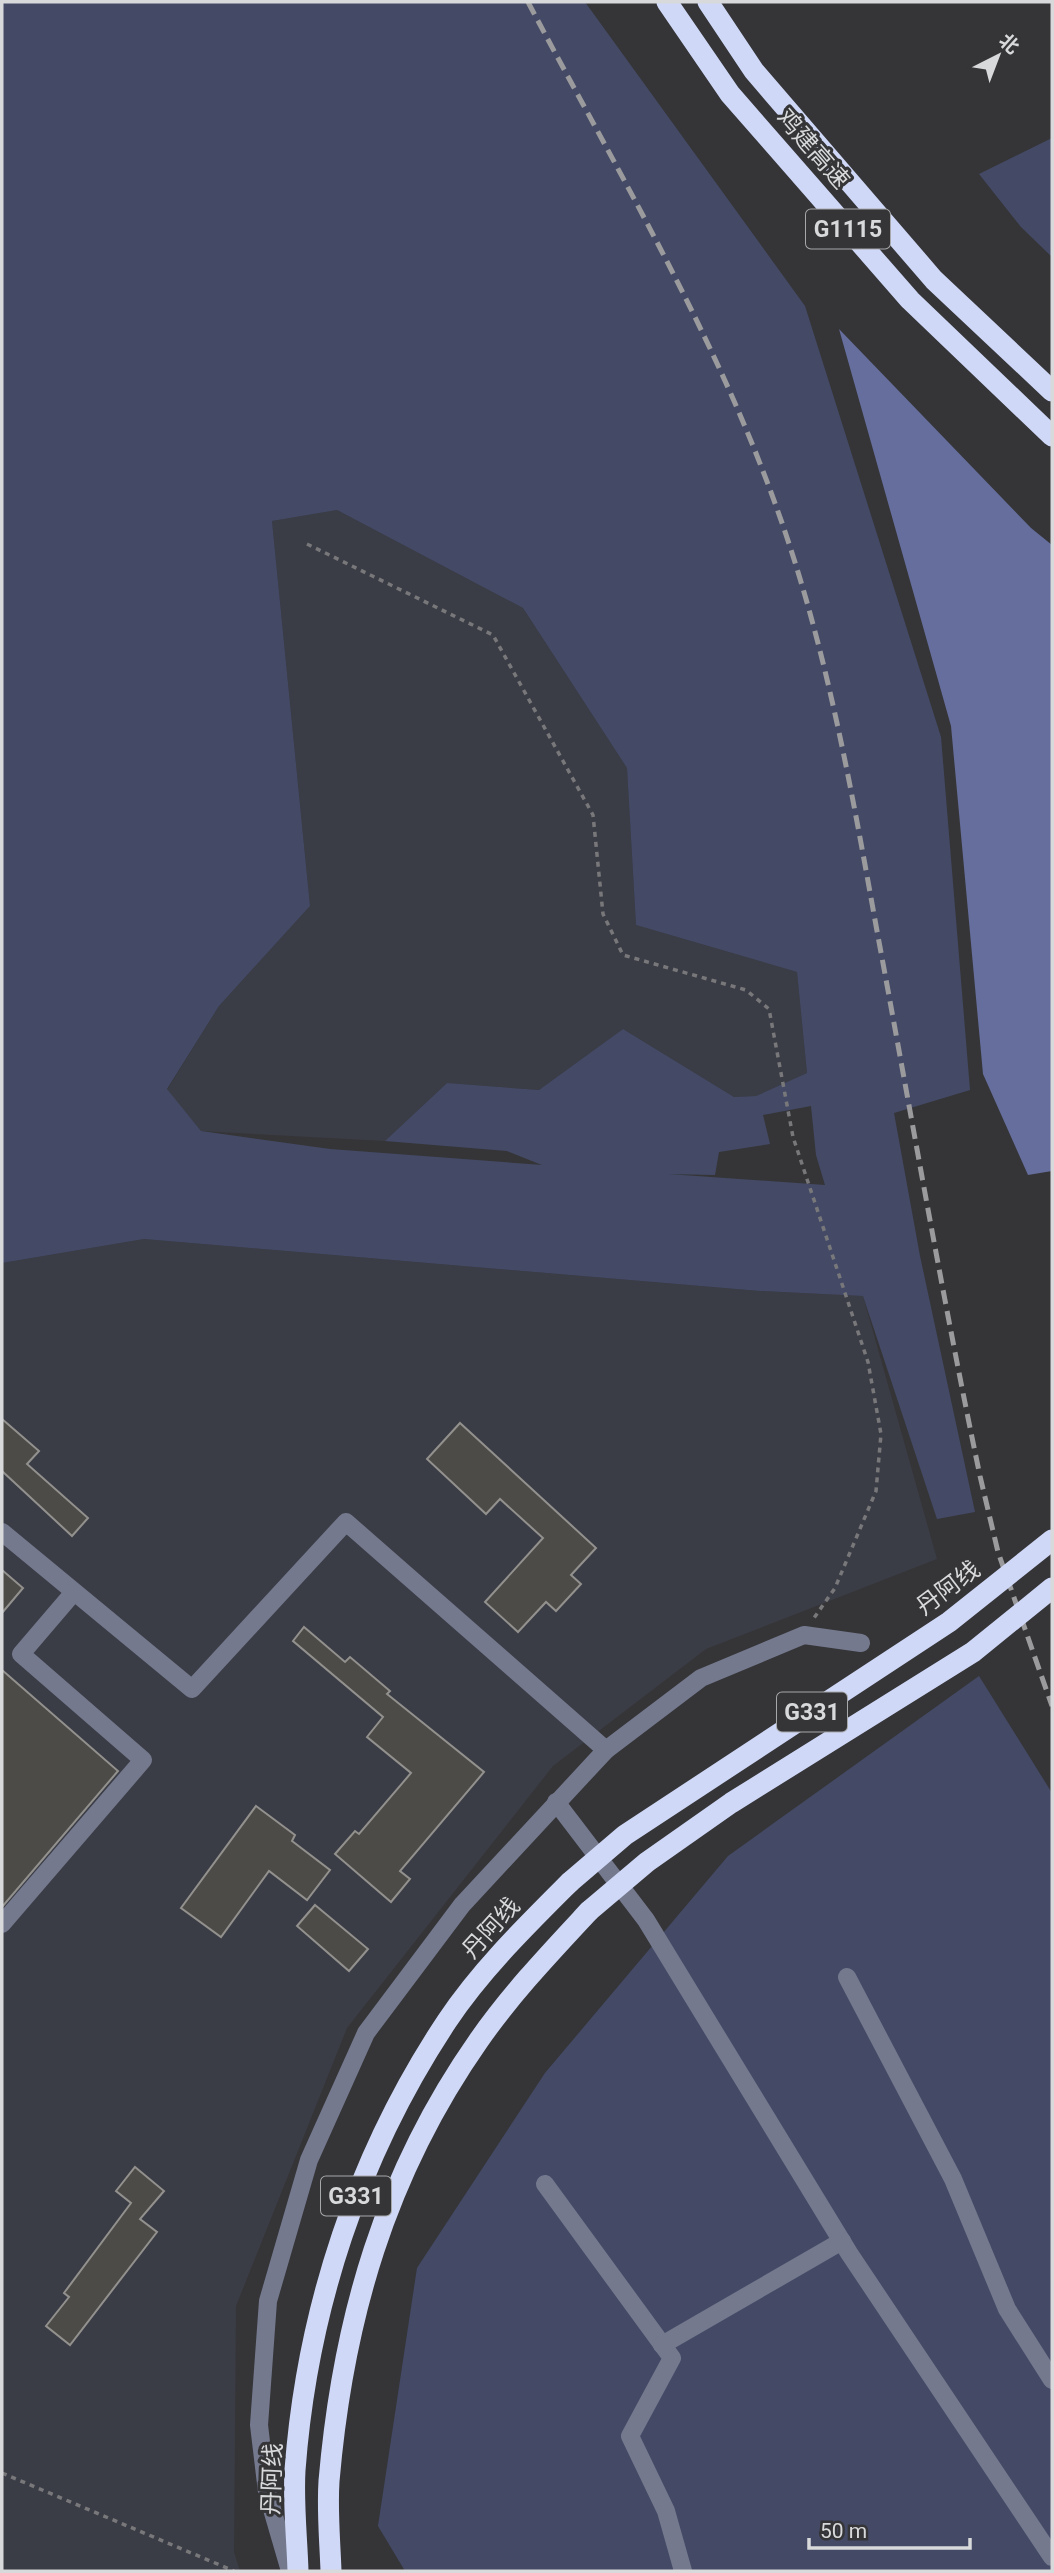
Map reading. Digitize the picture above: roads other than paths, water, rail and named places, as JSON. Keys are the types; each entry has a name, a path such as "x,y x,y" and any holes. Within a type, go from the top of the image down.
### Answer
{"highway":[{"name":"鸡建高速","path":"667,2 730,94 910,300 1052,436"},
{"name":"鸡建高速","path":"708,2 754,71 934,280 1052,391"},
{"name":"丹阿线","path":"298,2571 295,2472 307,2365 334,2255 366,2169 405,2091 447,2020 506,1946 570,1882 625,1835 949,1622 1052,1540"},
{"name":"G331","path":"331,2571 329,2484 342,2383 366,2268 396,2185 430,2119 479,2040 534,1971 589,1911 648,1862 732,1804 973,1652 1052,1588"}],"street":[{"path":"2,1532 192,1689 346,1522 606,1750"},
{"path":"2,1924 143,1760 21,1654 74,1592"},
{"path":"290,2571 267,2492 259,2424 268,2301 309,2160 366,2033 462,1905 606,1750 701,1678 804,1635 861,1643"},
{"path":"556,1802 646,1920 842,2241 1052,2557"},
{"path":"847,1977 953,2179 1007,2309 1052,2380"},
{"path":"545,2184 672,2358 630,2436 666,2511 683,2571"},
{"path":"662,2345 842,2241"}],"railway":[{"path":"528,2 693,313 751,441 794,558 823,663 847,770 980,1476 998,1552 1052,1706"}]}
